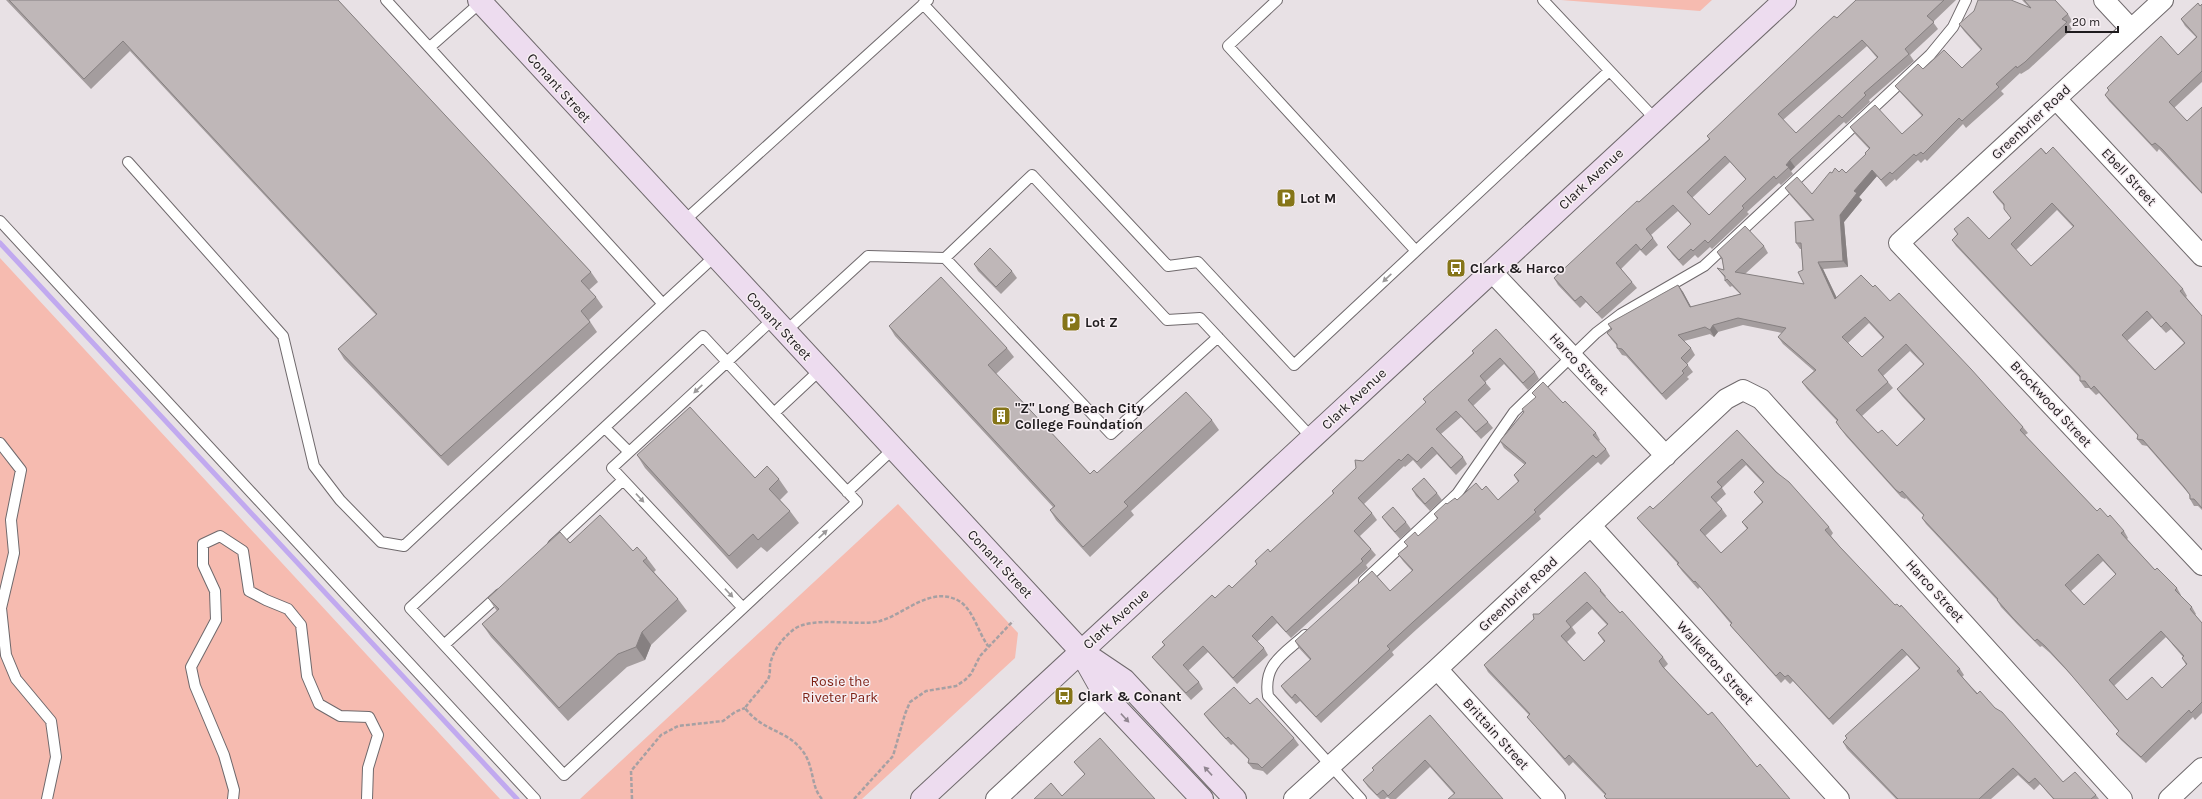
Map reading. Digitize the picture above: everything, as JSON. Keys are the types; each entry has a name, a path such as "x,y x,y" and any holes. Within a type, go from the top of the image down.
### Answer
{"street":[{"name":"Clark Avenue","path":"922,799 1785,0"},
{"path":"2104,0 2131,29"},
{"name":"Greenbrier Road","path":"1899,243 2163,0"},
{"name":"Conant Street","path":"480,1 1081,651 1124,680 1235,799"},
{"name":"Ebell Street","path":"2056,99 2202,256"},
{"name":"Brockwood Street","path":"1899,243 2202,565"},
{"name":"Harco Street","path":"1492,272 1666,456"},
{"name":"Harco Street","path":"1743,390 1761,399 2122,799"},
{"name":"Greenbrier Road","path":"1294,799 1437,669 1726,399 1743,390"},
{"name":"Walkerton Street","path":"1591,526 1839,799"},
{"name":"Conant Street","path":"1081,651 1106,697 1202,799"},
{"name":"Brittain Street","path":"1437,669 1555,799"},
{"path":"996,799 1124,680"},
{"path":"2169,799 2202,768"}],"lane":[{"path":"386,0 663,304"},
{"path":"1277,0 1228,46 1416,251"},
{"path":"1543,0 1656,120"},
{"path":"1356,588 1456,494 1514,412 1572,356 1596,333 1621,314 1704,266 1930,55 1953,27 1966,0"},
{"path":"430,47 480,1"},
{"path":"683,222 926,2 1168,266 1198,262 1294,365 1609,71"},
{"path":"128,162 283,336 314,466 340,500 381,542 404,546 715,256"},
{"path":"743,608 612,468 727,362 779,326 868,256 945,258 1032,175 1167,320 1200,318 1312,438"},
{"path":"0,221 535,799"},
{"path":"945,258 1111,434 1218,337"},
{"path":"703,336 774,413 857,502 564,775 410,608 703,336"},
{"path":"774,413 820,370"},
{"path":"605,428 629,452"},
{"path":"0,443 21,470 11,520 14,553 1,608 6,655 16,679 51,721 56,757 47,799"},
{"path":"847,492 893,449"},
{"path":"542,554 623,480"},
{"path":"233,799 234,790 224,755 194,686 191,668 216,620 215,591 203,565 203,544 220,536 242,551 250,591 266,600 288,609 301,625 307,676 319,704 340,716 369,717 378,736 368,768 367,799"},
{"path":"444,645 508,586"},
{"path":"1310,630 1270,670 1266,682 1268,696 1361,799"}],"path":[{"path":"632,799 631,771 661,735 678,726 723,721 735,712 745,708 753,694 769,677 770,664 779,643 795,629 810,624 857,624 880,621 923,599 944,597 958,600 969,610 979,633 988,646"},
{"path":"854,799 893,756 910,702 926,691 956,686 971,674 980,656 988,646 1013,622"},
{"path":"745,708 752,718 766,728 790,739 801,749 810,764 816,792 822,799"}],"green space":[{"path":"1561,0 1712,0 1700,11"},
{"path":"0,258 500,799 0,799"},
{"name":"Rosie the Riveter Park","path":"898,504 1018,633 1015,658 862,799 580,799"}],"building":[{"path":"9,0 338,0 591,272 581,281 596,297 581,311 590,322 441,456 338,349 377,314 123,41 84,79"},
{"path":"1856,0 1944,0 1927,16 1934,22 1905,49 1909,54 1864,93 1866,95 1842,118 1839,115 1790,160 1786,165 1789,167 1776,179 1774,176 1742,206 1744,208 1708,243 1705,240 1693,251 1691,249 1679,260 1667,247 1691,224 1673,205 1646,229 1653,238 1641,250 1636,244 1616,263 1632,282 1597,313 1581,296 1575,301 1554,278 1637,201 1639,202 1710,139 1707,136 1834,16 1837,18","holes":["1862,40 1878,57 1796,133 1778,114","1725,156 1746,179 1709,215 1687,192"]},
{"path":"1978,0 2011,0 2031,8 2024,0 2055,0 2068,14 2062,19 2067,22 2025,62 2017,68 2016,66 1996,84 1999,87 1962,121 1959,118 1923,154 1921,152 1916,156 1914,154 1892,174 1890,172 1881,180 1872,170 1854,191 1857,193 1840,215 1843,261 1818,262 1835,299 1861,275 1873,287 1875,285 1890,301 1899,293 1971,369 2023,427 2020,430 2097,511 2100,508 2108,517 2110,515 2124,531 2121,533 2155,570 2157,568 2177,588 2175,590 2192,607 2190,609 2202,623 2202,702 2191,713 2189,710 2141,757 2116,734 2119,731 2067,670 2045,646 2037,639 2035,641 2012,617 1997,600 1998,599 1922,518 1924,515 1902,491 1900,493 1896,490 1841,429 1836,422 1838,420 1802,382 1816,370 1778,337 1786,328 1738,318 1713,325 1710,330 1705,327 1678,335 1691,348 1681,358 1688,365 1682,371 1684,373 1662,394 1622,349 1617,348 1617,344 1607,333 1612,329 1608,324 1678,285 1690,307 1741,294 1727,279 1725,281 1725,276 1717,268 1724,270 1722,258 1717,252 1745,226 1764,246 1735,272 1804,284 1798,272 1803,270 1801,243 1796,243 1795,222 1814,220 1785,188 1797,177 1812,194 1835,168 1839,172 1842,169 1846,173 1866,154 1865,153 1870,148 1850,127 1875,105 1902,134 1923,115 1895,86 1918,64 1923,69 1944,50 1962,68 1982,49 1959,24 1974,11","holes":["1865,317 1884,337 1862,357 1842,337","1906,344 1924,364 1897,389 1925,419 1897,446 1882,430 1878,433 1856,410 1888,382 1878,370","2098,554 2116,574 2084,605 2065,585","2161,631 2184,656 2182,658 2187,664 2162,688 2152,677 2127,700 2109,680"]},
{"path":"2198,3 2200,6 2202,4 2202,71 2169,102 2187,121 2202,107 2202,193 2162,149 2155,143 2152,145 2105,95 2109,90 2107,88 2161,36 2178,55 2197,37 2181,19"},
{"path":"2053,147 2183,289 2180,291 2202,316 2202,508 2194,499 2190,499 2190,495 2184,487 2143,440 2137,439 2138,435 2094,386 2091,389 2085,381 2080,381 2080,376 1952,240 1958,234 1954,229 1968,217 1989,239 2011,218 2004,209 2004,204 1993,192 2041,148 2046,154","holes":["2052,203 2074,226 2031,266 2011,244","2147,311 2161,327 2166,322 2185,343 2155,370 2122,335"]},
{"path":"990,248 1012,271 996,287 974,264"},
{"name":"\"Z\" Long Beach City College Foundation","path":"941,277 1007,348 988,365 1090,474 1094,470 1097,473 1186,392 1212,420 1124,502 1128,506 1083,547 1050,510 1055,506 889,326"},
{"path":"1496,329 1535,372 1523,383 1500,358 1480,376 1486,383 1468,400 1488,422 1476,432 1456,411 1436,429 1463,457 1451,468 1432,447 1417,462 1408,454 1401,461 1399,459 1358,498 1372,513 1354,531 1371,549 1361,559 1363,561 1286,632 1272,616 1252,636 1264,648 1233,678 1203,646 1183,665 1199,682 1186,693 1152,657 1165,645 1162,642 1212,595 1215,598 1229,585 1232,588 1257,564 1255,561 1268,549 1270,552 1334,493 1332,491 1356,468 1355,460 1363,461 1426,402 1423,399 1474,353 1472,351"},
{"path":"1543,382 1563,403 1565,401 1596,433 1593,435 1606,449 1596,458 1593,455 1534,510 1536,512 1387,646 1390,649 1316,717 1295,694 1292,698 1281,686 1311,659 1295,641 1372,571 1390,591 1413,570 1398,554 1408,546 1404,542 1415,532 1418,536 1438,518 1434,514 1446,503 1447,504 1455,498 1457,500 1476,483 1482,490 1486,486 1498,500 1519,481 1514,475 1526,463 1500,441 1524,412 1522,409 1536,397 1532,393"},
{"path":"690,407 755,478 767,466 779,479 769,489 790,511 758,540 753,534 729,556 637,455"},
{"path":"1737,430 1776,472 1789,482 1829,527 1825,530 1840,547 1895,605 1897,604 1900,607 1901,605 1960,669 1957,671 1977,694 1980,691 1995,708 2002,712 2063,782 2075,772 2096,795 2091,799 2054,799 2035,778 2029,783 2013,768 1979,799 1898,799 1843,742 1847,738 1845,736 1920,668 1902,649 1829,719 1788,675 1785,677 1780,672 1776,676 1730,625 1732,623 1695,581 1694,582 1677,564 1679,563 1637,518 1650,506 1653,509","holes":["1742,459 1764,482 1754,492 1763,502 1742,522 1748,528 1721,553 1700,530 1722,509 1711,497 1722,487 1717,482"]},
{"path":"1424,478 1437,493 1425,504 1412,489"},
{"path":"1393,507 1406,522 1395,532 1382,517"},
{"path":"600,515 633,551 637,547 647,558 643,561 678,599 642,632 636,647 618,654 559,708 482,624 499,609 488,598 560,532 570,543"},
{"path":"1585,572 1620,613 1622,611 1663,657 1659,661 1663,667 1708,715 1712,712 1757,767 1760,764 1790,799 1607,799 1604,796 1606,794 1569,755 1565,759 1527,717 1530,714 1484,665 1534,619 1533,614 1539,614","holes":["1587,602 1608,624 1598,633 1605,641 1584,661 1561,636 1571,627 1566,621"]},
{"path":"1234,687 1250,704 1257,698 1294,738 1262,768 1258,764 1248,763 1249,759 1228,737 1226,739 1204,714"},
{"path":"1430,715 1503,799 1448,799 1455,793 1425,760 1388,796 1383,790 1377,795 1363,780 1374,770 1372,768"},
{"path":"1100,738 1155,799 1034,799 1051,783 1062,796 1085,774 1074,762"}],"waterway":[{"path":"0,243 517,799"}],"place":[{"name":"Lot M","path":"1286,198"},
{"name":"Clark & Harco","path":"1456,268"},
{"name":"Lot Z","path":"1071,322"},
{"name":"\"Z\" Long Beach City College Foundation","path":"1001,416"},
{"name":"Clark & Conant","path":"1064,696"}]}
